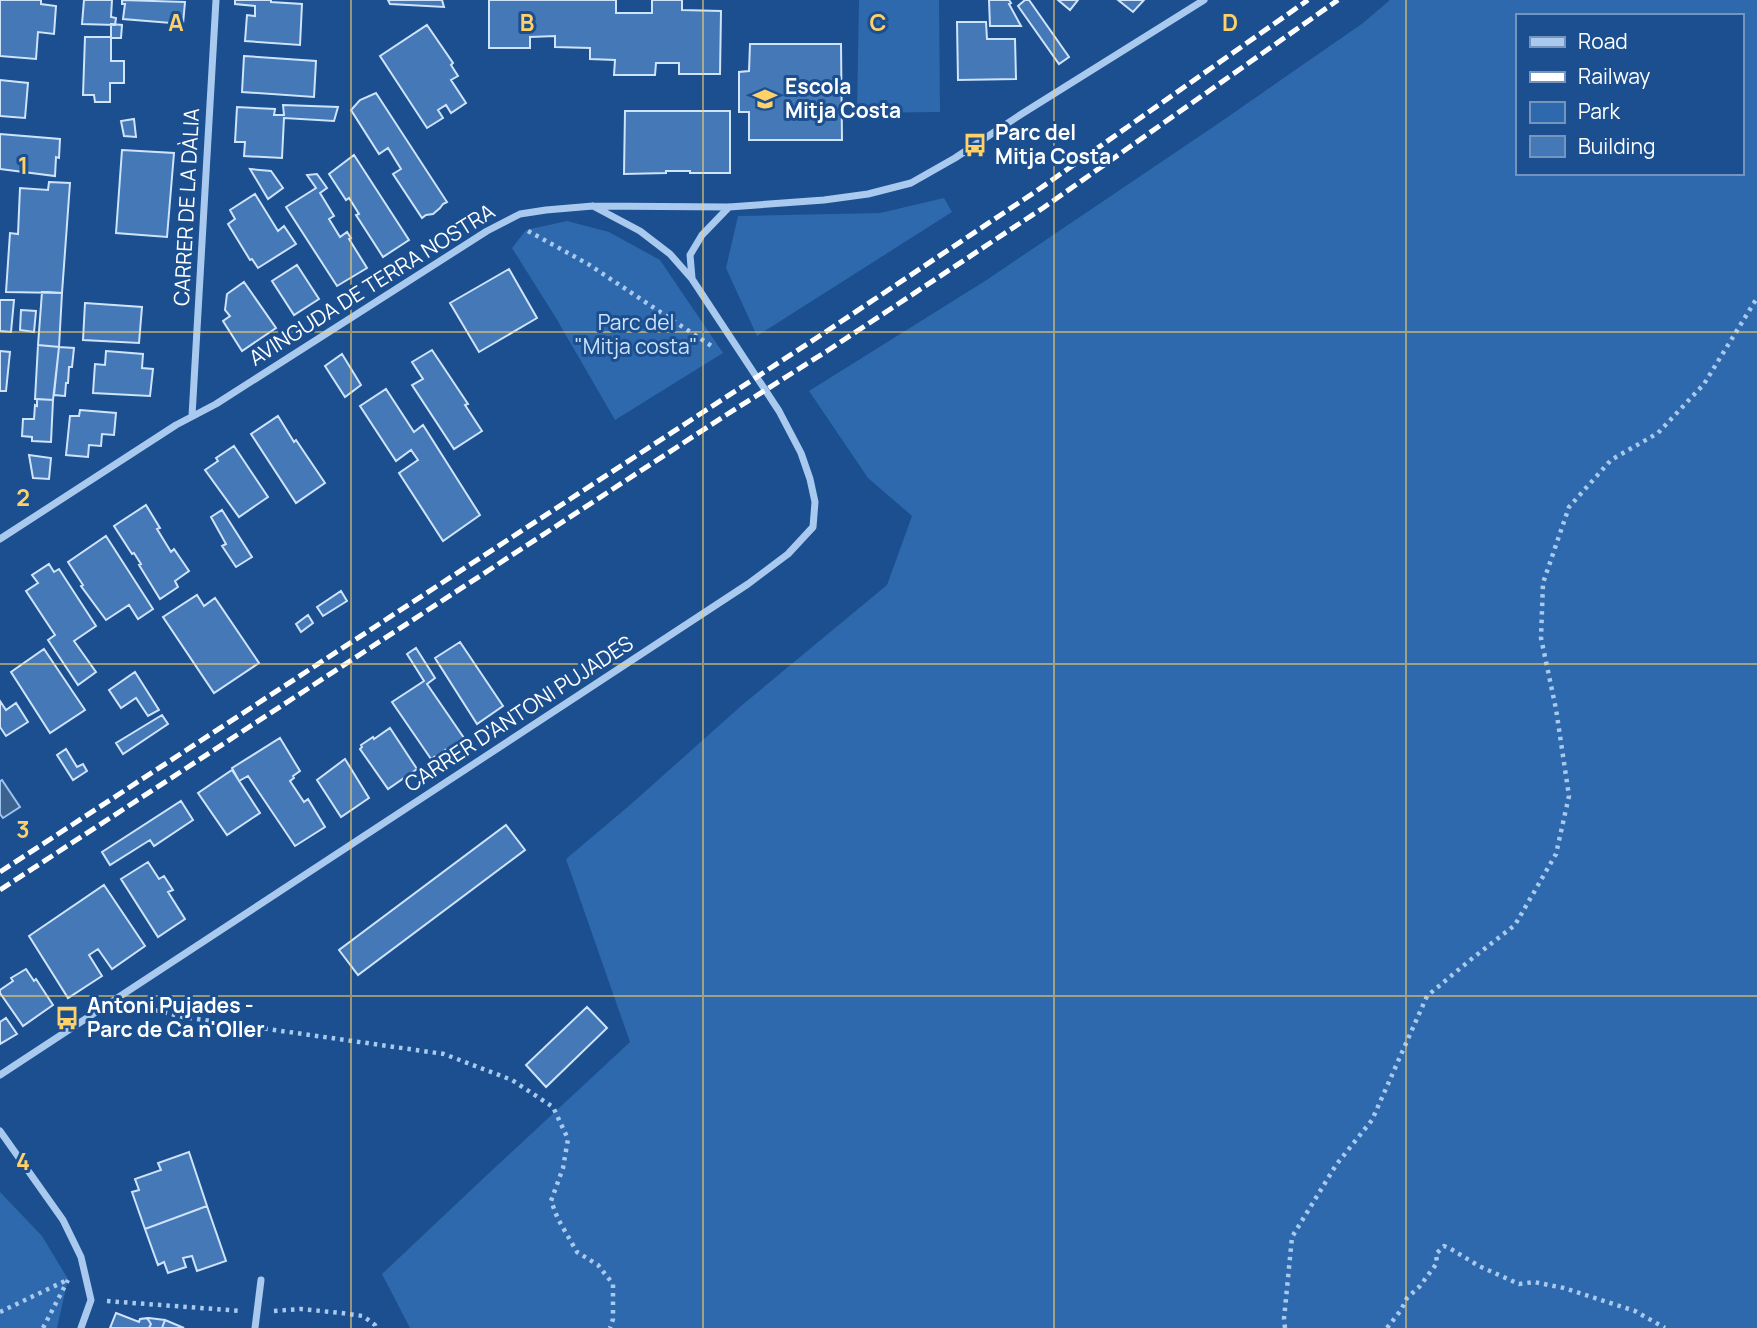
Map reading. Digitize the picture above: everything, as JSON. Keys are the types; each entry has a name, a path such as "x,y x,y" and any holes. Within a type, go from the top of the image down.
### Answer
{"street":[{"name":"CARRER DE LA DÀLIA","path":"192,416 216,0"},
{"name":"AVINGUDA DE TERRA NOSTRA","path":"0,539 192,416 216,404 520,214 593,206 729,207 835,199 888,190 911,183 955,158 1204,0"},
{"name":"CARRER D'ANTONI PUJADES","path":"0,1075 748,584 788,554 813,527 816,502 801,453 779,411 692,279 670,254 640,231 593,206"},
{"path":"692,279 690,255 702,235 729,207"},
{"path":"0,1131 63,1220 81,1257 91,1300 81,1328"},
{"path":"255,1328 261,1280"}],"path":[{"path":"526,230 588,264 723,353"},
{"path":"1285,1328 1293,1237 1336,1165 1372,1120 1427,996 1515,925 1556,854 1569,796 1556,709 1541,638 1543,583 1569,507 1611,460 1658,433 1704,384 1757,298"},
{"path":"114,1000 183,1017 444,1054 512,1080 553,1107 568,1139 563,1168 551,1200 558,1219 577,1252 598,1265 613,1284 613,1319 610,1328"},
{"path":"1387,1328 1407,1298 1429,1275 1437,1263 1436,1255 1444,1246 1519,1284 1534,1283 1564,1288 1635,1311 1665,1328"},
{"path":"0,1312 68,1279 43,1328"},
{"path":"91,1300 257,1312 301,1309 363,1316 376,1328"}],"green space":[{"path":"859,0 939,0 940,112 857,113"},
{"path":"1390,0 1757,0 1757,1328 410,1328 382,1274 630,1042 566,859 741,706 887,585 912,516 868,478 809,391 985,281 1363,23"},
{"name":"Parc del \"Mitja costa\"","path":"944,198 952,212 757,336 726,268 738,216 880,213"},
{"name":"Parc del \"Mitja costa\"","path":"567,221 609,232 660,260 723,353 615,420 512,248 526,230"},
{"path":"0,1192 42,1236 68,1279 57,1328 0,1328"}],"shaded area":[{"path":"2,780 20,807 3,818 0,814"}],"building":[{"path":"0,0 41,0 41,4 56,6 54,34 38,32 36,59 0,56"},
{"path":"84,0 112,0 111,17 116,18 115,25 82,24"},
{"path":"122,0 185,2 183,24 123,19 125,4 122,4"},
{"path":"235,0 271,0 302,4 300,45 245,41 247,15 255,16 255,6 235,4"},
{"path":"388,0 442,0 444,7 390,4"},
{"path":"489,0 616,0 616,13 652,13 652,0 682,0 682,10 721,11 720,74 679,74 679,63 656,63 655,75 614,75 615,60 590,59 590,48 555,47 555,36 530,37 530,48 489,48"},
{"path":"989,0 1009,0 1021,26 990,26"},
{"path":"1029,0 1069,57 1059,64 1018,6"},
{"path":"1058,0 1078,0 1070,10"},
{"path":"1118,0 1144,0 1133,12"},
{"path":"957,22 986,22 987,39 1015,39 1016,79 958,80"},
{"path":"111,24 122,25 121,38 111,38 111,61 124,61 124,83 110,83 110,102 95,102 94,95 83,95 85,37 111,37"},
{"path":"427,25 453,63 451,65 458,76 451,80 466,103 451,113 446,105 438,110 443,118 427,128 380,56"},
{"path":"750,44 841,44 842,140 749,140 749,112 739,112 739,72 749,71"},
{"path":"244,56 316,61 314,97 242,92"},
{"path":"0,80 28,83 25,118 0,116"},
{"path":"376,93 447,202 433,214 422,218 393,174 401,169 388,148 379,154 351,110 360,100"},
{"path":"283,105 338,107 334,121 284,118 282,158 244,156 245,142 235,142 237,107 275,109 274,115 284,115"},
{"path":"625,111 730,111 730,173 666,171 624,174"},
{"path":"134,119 136,137 124,136 121,121"},
{"path":"0,134 60,139 55,176 0,169"},
{"path":"122,150 174,153 167,237 116,233"},
{"path":"354,155 409,240 383,257 356,215 359,214 349,198 346,200 329,174"},
{"path":"250,169 271,171 283,188 268,199"},
{"path":"317,174 327,188 320,193 334,216 329,219 340,237 347,232 367,268 337,286 286,207 316,188 307,175"},
{"path":"49,182 70,183 62,293 6,292 10,233 18,234 20,188 48,190"},
{"path":"255,194 278,231 284,226 296,244 258,268 252,259 250,260 228,224 235,219 230,210"},
{"path":"297,265 319,299 294,315 272,281"},
{"path":"509,269 537,318 479,352 450,303"},
{"path":"244,282 276,328 242,351 223,321 230,316 225,310 227,294"},
{"path":"42,292 62,293 59,347 38,345"},
{"path":"0,300 14,300 11,332 0,331"},
{"path":"85,303 142,307 139,343 83,340"},
{"path":"21,310 36,311 34,332 20,330"},
{"path":"38,345 59,347 53,400 35,399"},
{"path":"59,347 74,348 65,396 54,395"},
{"path":"432,350 468,404 465,405 482,431 454,449 412,385 423,379 412,362"},
{"path":"0,351 10,352 6,391 0,391"},
{"path":"106,351 143,354 142,368 153,369 150,396 93,393 95,364 105,365"},
{"path":"342,354 361,385 345,397 325,366"},
{"path":"386,389 414,432 423,425 480,515 443,541 399,473 418,460 411,450 396,461 360,406"},
{"path":"37,399 53,400 51,442 32,441 32,437 22,436 23,419 34,419"},
{"path":"80,410 116,413 114,435 102,434 101,446 89,445 88,457 66,455 70,416 79,416"},
{"path":"278,416 325,483 296,503 251,434"},
{"path":"234,446 268,497 239,517 205,470 218,461 216,458"},
{"path":"29,455 51,458 49,479 33,478"},
{"path":"146,505 171,552 174,549 189,571 175,581 178,587 160,599 139,565 141,564 114,526"},
{"path":"222,510 252,557 236,567 222,546 226,544 211,517"},
{"path":"106,536 153,609 138,619 129,605 106,620 81,586 83,585 68,562"},
{"path":"49,564 54,572 59,569 96,626 74,641 96,672 78,685 48,640 55,635 26,591 38,583 32,575"},
{"path":"341,591 347,601 323,616 317,607"},
{"path":"197,595 204,606 215,598 259,663 214,693 163,617"},
{"path":"308,615 313,623 301,632 296,624"},
{"path":"460,642 503,706 477,724 435,658"},
{"path":"416,648 435,678 427,684 464,738 431,759 392,702 424,681 407,654"},
{"path":"44,649 85,710 50,733 11,672"},
{"path":"135,672 159,710 148,716 136,698 121,708 109,690"},
{"path":"0,701 6,710 16,703 28,722 6,736 0,727"},
{"path":"162,715 168,724 123,754 116,743"},
{"path":"390,728 417,769 388,789 360,749 361,745"},
{"path":"280,738 300,771 290,781 304,802 308,799 325,827 295,846 248,776 239,781 232,768"},
{"path":"66,749 77,767 83,764 87,771 73,780 57,755"},
{"path":"345,759 369,798 341,817 317,780"},
{"path":"232,770 260,813 227,835 198,793"},
{"path":"181,801 193,820 154,846 150,840 110,865 102,852"},
{"path":"506,825 525,850 358,975 339,950"},
{"path":"148,862 159,879 164,876 173,890 168,892 185,919 158,937 121,879"},
{"path":"104,885 145,946 112,969 98,949 89,955 102,976 68,998 29,936"},
{"path":"26,969 53,1005 23,1026 0,990 13,981 11,978"},
{"path":"587,1007 607,1028 546,1087 526,1065"},
{"path":"6,1018 17,1034 0,1044 0,1022"},
{"path":"189,1152 207,1206 145,1229 132,1192 139,1190 135,1179 161,1170 158,1163"},
{"path":"207,1206 226,1261 197,1271 192,1256 183,1258 186,1267 168,1273 164,1262 158,1265 145,1229"},
{"path":"116,1313 139,1322 140,1319 149,1318 165,1320 184,1328 110,1328"},
{"path":"116,1313 139,1322 140,1319 147,1318 151,1324 149,1328 110,1328"},
{"path":"165,1320 184,1328 162,1328"}],"railway":[{"path":"0,872 821,335 1035,192 1308,0"},
{"path":"0,890 1043,208 1338,0"}],"place":[{"name":"Escola Mitja Costa","path":"765,99"},
{"name":"Parc del Mitja Costa","path":"975,145"},
{"name":"Antoni Pujades - Parc de Ca n'Oller","path":"67,1018"}]}
